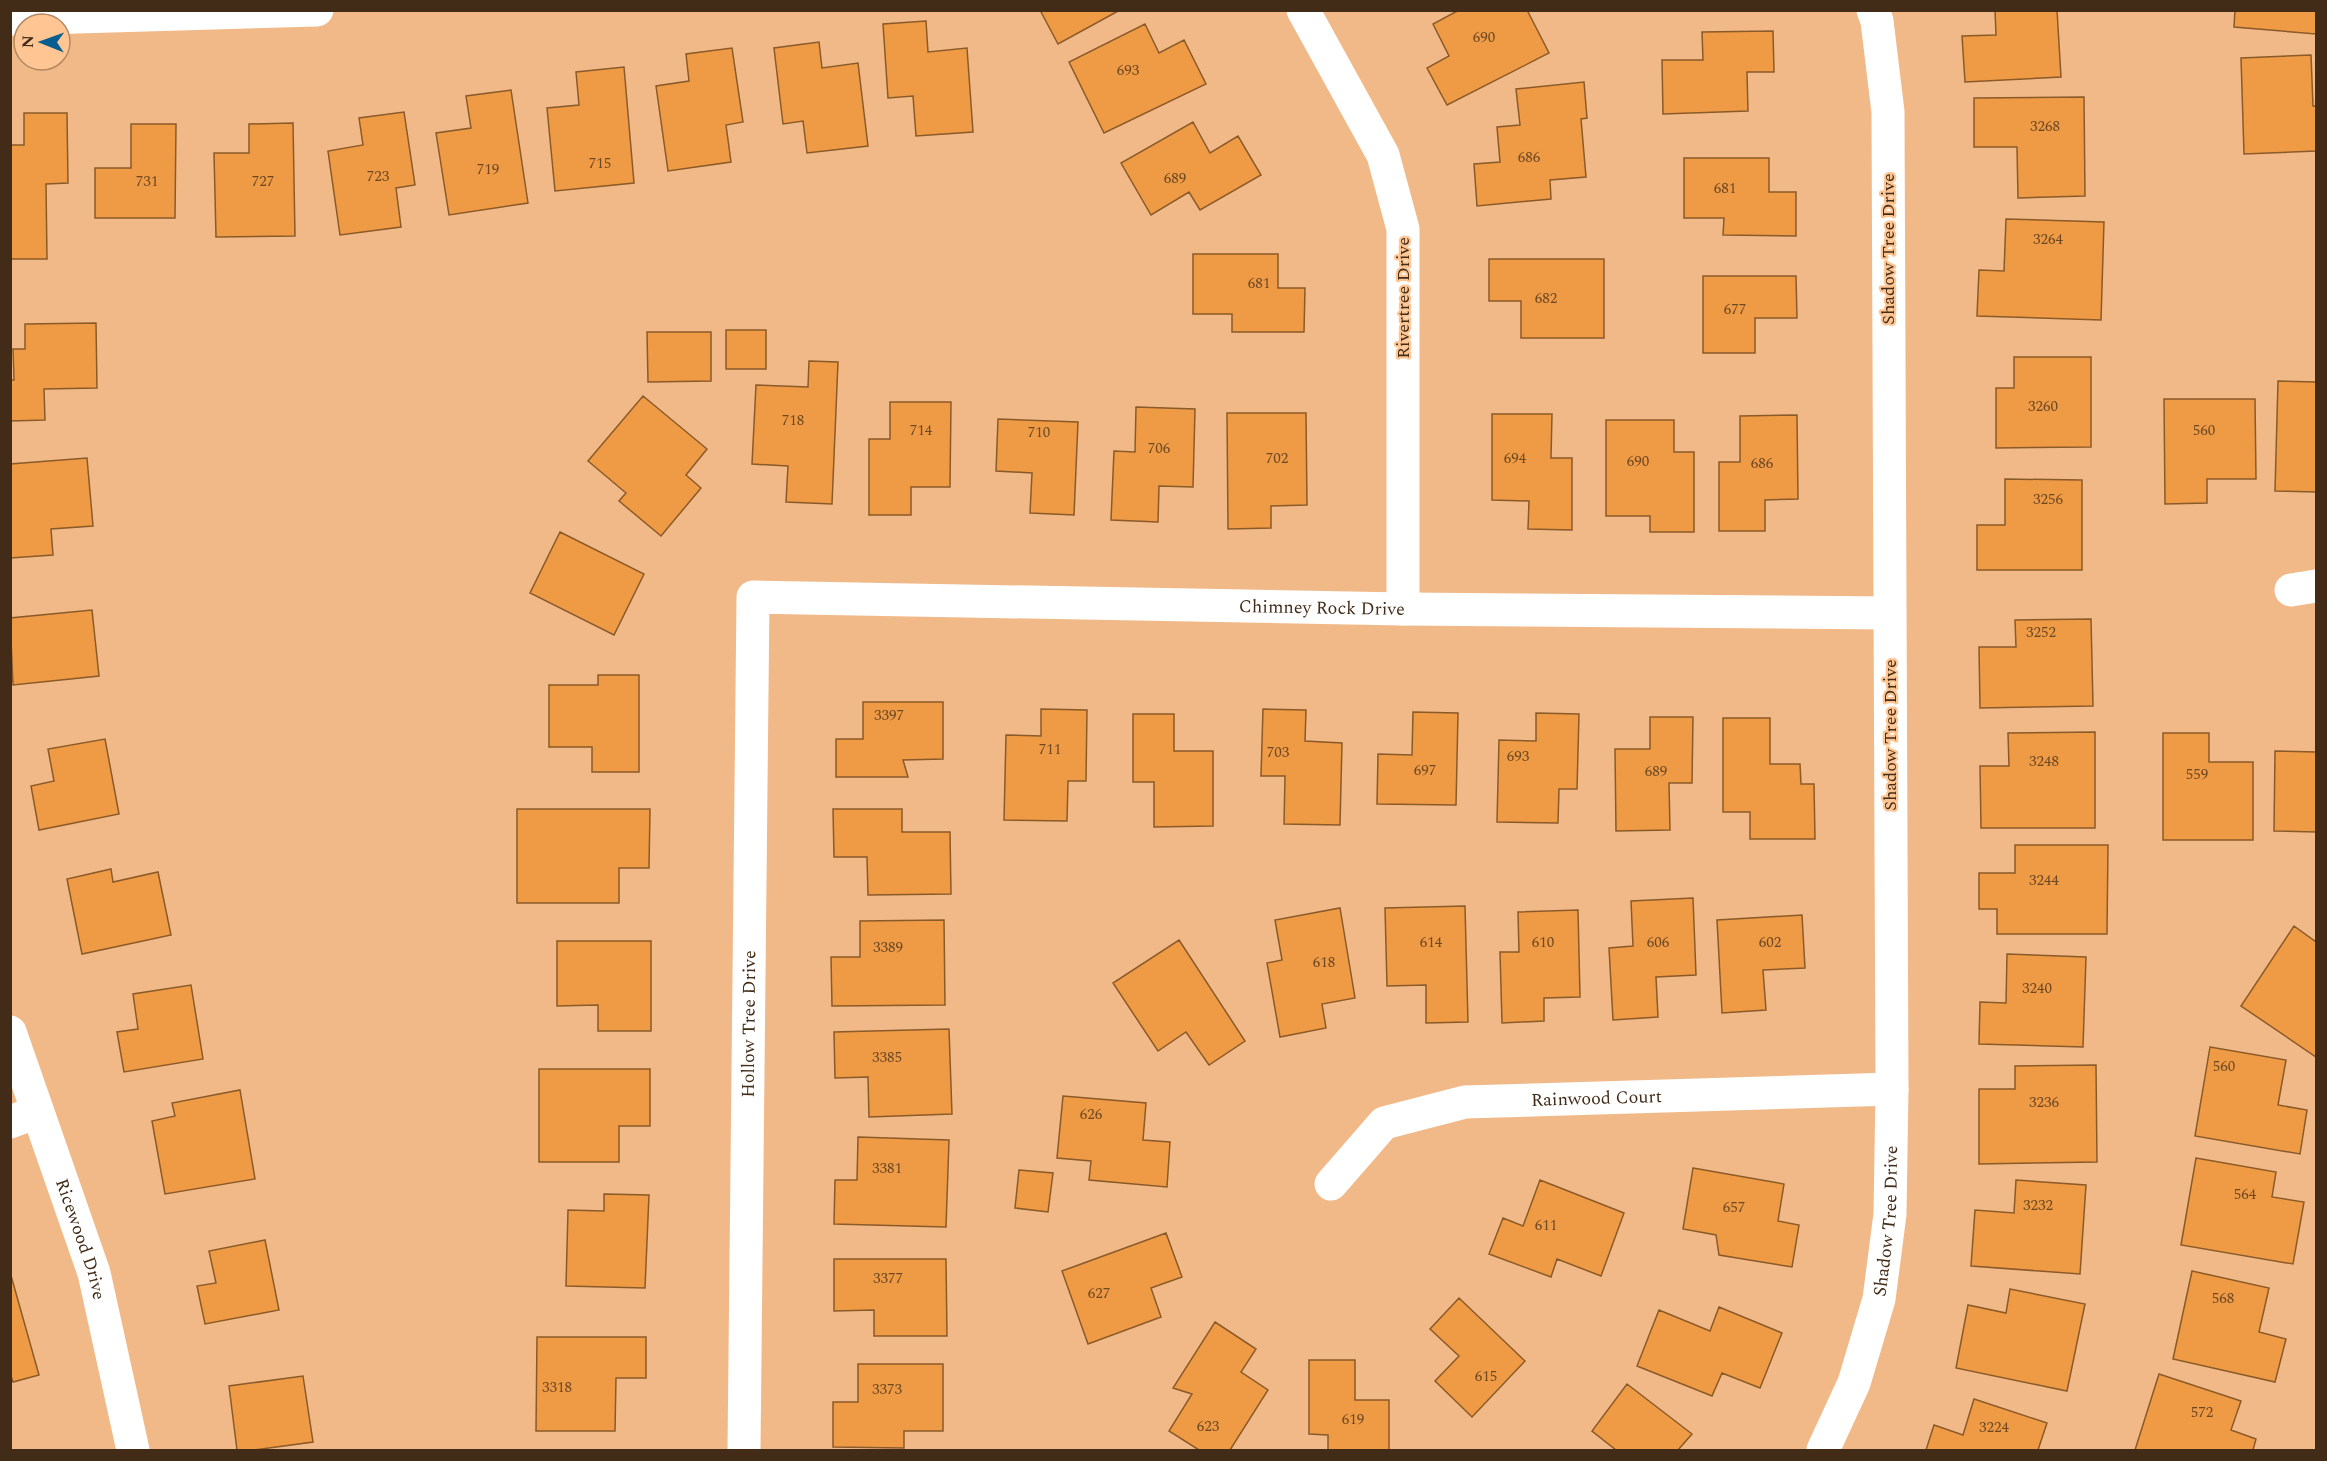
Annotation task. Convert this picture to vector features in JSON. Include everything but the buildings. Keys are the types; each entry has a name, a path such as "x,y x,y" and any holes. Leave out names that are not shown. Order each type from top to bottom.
{"street":[{"path":"10,19 317,10"},
{"name":"Rivertree Drive","path":"1302,10 1383,155 1403,229 1403,609"},
{"name":"Shadow Tree Drive","path":"1823,1450 1854,1383 1879,1299 1890,1214 1892,1089 1888,112 1877,21 1873,10"},
{"name":"Chimney Rock Drive","path":"753,597 1403,609 1889,613"},
{"name":"Hollow Tree Drive","path":"744,1450 753,597"},
{"name":"Ricewood Drive","path":"10,1032 24,1117 94,1273 133,1450"},
{"name":"Rainwood Court","path":"1331,1184 1384,1123 1465,1102 1892,1089"}]}
